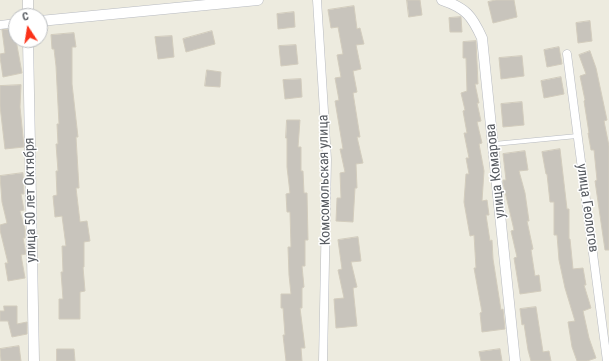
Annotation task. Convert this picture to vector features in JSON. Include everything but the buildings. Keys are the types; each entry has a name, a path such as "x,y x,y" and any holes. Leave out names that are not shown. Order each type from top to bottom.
{"street":[{"path":"48,20 258,0"},
{"name":"Комсомольская улица","path":"317,0 327,159 323,361"},
{"name":"улица Комарова","path":"442,0 456,4 473,19 482,38 515,361"},
{"name":"улица 50 лет Октября","path":"28,48 34,361"},
{"name":"улица Геологов","path":"567,54 607,361"}],"lane":[{"path":"493,144 577,136"}]}
